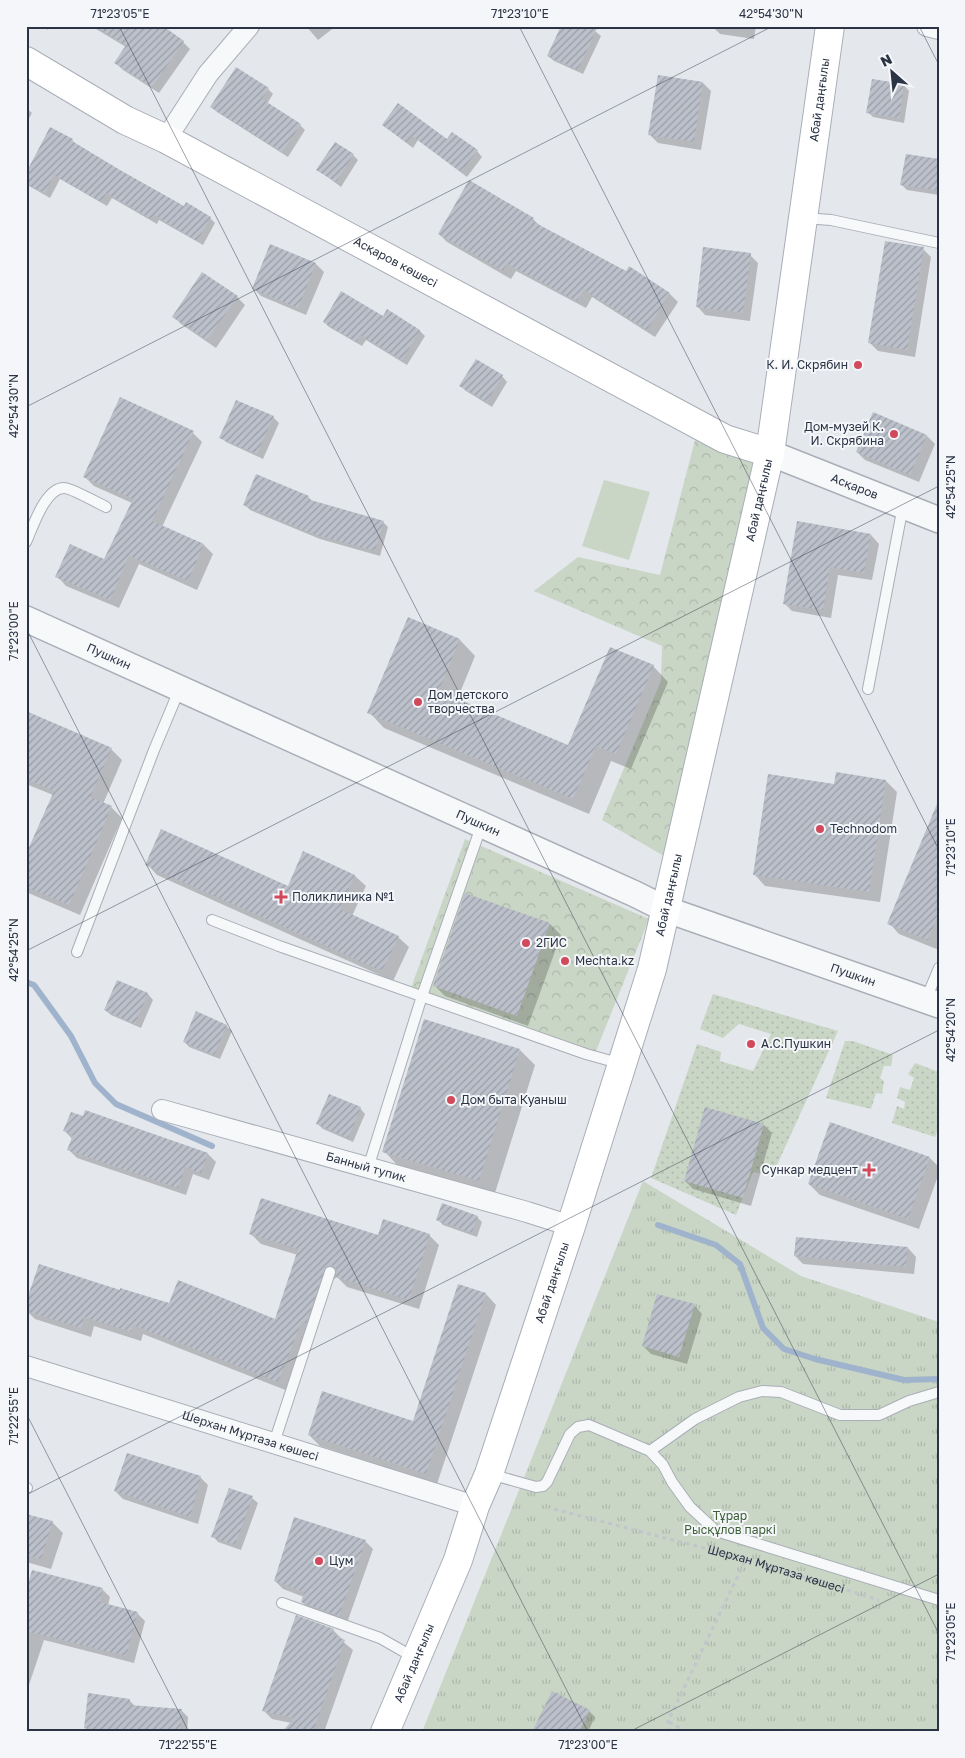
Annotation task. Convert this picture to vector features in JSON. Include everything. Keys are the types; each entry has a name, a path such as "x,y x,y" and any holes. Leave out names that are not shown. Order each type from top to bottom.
{"main road":[{"name":"Абай даңғылы","path":"385,1732 458,1560 475,1506 489,1474 572,1226 652,969 770,453 830,26"},
{"name":"Асқаров көшесі","path":"26,61 125,120 166,139 725,439 770,453"}],"street":[{"path":"166,139 208,74 249,26"},
{"path":"927,26 939,29"},
{"name":"Асқаров","path":"770,453 939,520"},
{"name":"Пушкин","path":"26,619 482,824 665,909 932,1003"},
{"name":"Банный тупик","path":"162,1110 572,1226"},
{"name":"Шерхан Мұртаза көшесі","path":"26,1366 475,1506"}],"lane":[{"path":"803,218 831,220 939,243"},
{"path":"26,542 46,498 55,490 66,487 106,507"},
{"path":"868,689 903,506"},
{"path":"77,952 154,750 180,688"},
{"path":"368,1168 422,996 482,824"},
{"path":"212,920 586,1054 622,1064"},
{"path":"932,1003 939,968"},
{"path":"274,1443 330,1272"},
{"path":"650,1451 695,1419 739,1397 762,1391 781,1392 840,1415 879,1415 909,1401 939,1392"},
{"path":"489,1474 536,1487 542,1486 547,1482 570,1434 578,1427 589,1425 650,1451 663,1465 690,1508 716,1531 939,1600"},
{"path":"282,1602 380,1638 416,1658"}],"path":[{"name":"Шерхан Мұртаза көшесі","path":"554,1509 746,1559 884,1601"},
{"path":"670,1732 668,1721 746,1559"},
{"path":"668,1721 687,1732"}],"green space":[{"path":"695,440 782,463 664,856 602,820 661,681 662,646 534,591 578,557 660,575"},
{"path":"604,480 650,492 629,560 582,546"},
{"path":"465,839 649,919 594,1056 408,996"},
{"path":"713,994 838,1031 772,1176 753,1172 736,1215 651,1178 697,1044 721,1052 720,1061 753,1071 771,1034 739,1024 723,1038 700,1029"},
{"path":"845,1041 853,1041 893,1055 891,1066 884,1066 880,1078 884,1081 882,1094 876,1093 871,1109 826,1098"},
{"path":"915,1063 939,1072 939,1126 935,1137 892,1123 897,1106 904,1109 905,1102 897,1098 900,1087 910,1090 914,1078 908,1074"},
{"name":"Тұрар Рысқұлов паркі","path":"643,1181 801,1276 939,1322 939,1732 422,1732"}],"building":[{"path":"94,26 163,26 184,41 152,87 114,63 126,45"},
{"path":"561,26 598,26 578,70 547,56"},
{"path":"236,67 269,88 262,99 301,124 282,152 210,107"},
{"path":"658,75 703,82 694,142 648,135"},
{"path":"872,79 904,84 899,118 866,113"},
{"path":"398,103 447,139 452,132 478,150 461,172 412,136 407,143 382,125"},
{"path":"50,127 184,206 186,202 211,217 197,241 154,215 151,219 106,193 101,202 54,175 45,193 26,184 26,173"},
{"path":"335,142 354,154 336,182 316,170"},
{"path":"906,154 939,159 939,191 900,185"},
{"path":"469,180 534,218 532,221 626,271 629,266 670,293 647,330 584,290 577,301 507,264 503,271 438,234"},
{"path":"885,241 924,247 907,350 868,343"},
{"path":"270,244 316,263 298,308 252,289"},
{"path":"703,247 751,253 743,313 696,307"},
{"path":"202,272 238,296 207,340 172,317"},
{"path":"341,291 383,316 387,309 420,330 402,360 360,335 356,342 323,322"},
{"path":"476,359 503,375 487,402 459,386"},
{"path":"120,397 194,431 152,521 204,544 188,581 129,556 110,600 55,577 70,544 104,559 133,499 83,477"},
{"path":"236,400 274,416 257,454 219,438"},
{"path":"873,412 927,435 910,475 856,452"},
{"path":"256,474 309,496 307,499 384,521 375,551 313,534 243,505"},
{"path":"797,521 871,534 864,573 830,567 823,610 783,604"},
{"name":"Дом детского творчества","path":"408,617 460,639 439,691 568,745 610,647 654,665 616,754 596,746 573,799 367,713"},
{"path":"26,711 112,748 90,797 112,806 69,905 26,887 26,854 54,791 26,779"},
{"name":"Technodom","path":"836,772 886,780 869,892 753,875 768,774 834,784"},
{"path":"939,799 939,913 928,940 887,924"},
{"name":"Поликлиника №1","path":"161,829 288,886 303,851 355,875 340,909 399,936 382,971 145,865"},
{"path":"465,893 550,923 517,1016 433,986"},
{"path":"117,980 148,993 135,1024 104,1010"},
{"path":"196,1011 227,1025 214,1055 183,1042"},
{"name":"Дом быта Куаныш","path":"424,1019 520,1049 479,1181 382,1152"},
{"path":"329,1094 361,1107 348,1138 316,1124"},
{"path":"705,1107 764,1124 743,1198 684,1181"},
{"path":"85,1110 208,1153 201,1173 185,1167 178,1188 67,1150 73,1135 63,1131 71,1112 83,1116"},
{"name":"Сункар медцент","path":"830,1122 930,1157 908,1219 808,1184"},
{"path":"261,1198 378,1235 383,1219 430,1234 409,1300 336,1277 337,1271 335,1267 332,1265 326,1267 306,1323 302,1321 278,1382 133,1325 131,1332 84,1317 81,1328 26,1311 26,1302 39,1264 120,1290 120,1288 169,1303 178,1280 275,1319 298,1249 249,1234"},
{"path":"442,1203 478,1216 472,1233 436,1220"},
{"path":"796,1237 908,1247 906,1267 794,1256"},
{"path":"458,1284 486,1293 426,1474 308,1435 322,1391 413,1421"},
{"path":"657,1294 695,1304 679,1357 642,1346"},
{"path":"127,1453 201,1476 190,1517 114,1491"},
{"path":"229,1488 253,1496 235,1545 211,1537"},
{"path":"26,1514 53,1521 41,1559 26,1555"},
{"name":"Цум","path":"294,1517 366,1540 339,1616 301,1602 304,1592 274,1581"},
{"path":"32,1570 103,1588 100,1602 138,1612 126,1656 26,1631 26,1591"},
{"path":"296,1615 334,1629 332,1634 345,1640 313,1732 282,1732 294,1718 262,1711"},
{"path":"552,1691 590,1710 579,1732 532,1732"},
{"path":"88,1693 130,1699 129,1705 182,1709 180,1732 111,1732 84,1728"}],"waterway":[{"path":"26,982 34,985 71,1036 95,1083 116,1104 212,1146"},
{"path":"658,1225 716,1245 740,1264 763,1328 784,1349 815,1359 904,1380 939,1379"}],"place":[{"name":"К. И. Скрябин","path":"858,365"},
{"name":"Дом-музей К. И. Скрябина","path":"894,434"},
{"name":"Дом детского творчества","path":"418,702"},
{"name":"Technodom","path":"820,829"},
{"name":"Поликлиника №1","path":"281,897"},
{"name":"2ГИС","path":"526,943"},
{"name":"Mechta.kz","path":"565,961"},
{"name":"А.С.Пушкин","path":"751,1044"},
{"name":"Дом быта Куаныш","path":"451,1100"},
{"name":"Сункар медцент","path":"869,1170"},
{"name":"Цум","path":"319,1561"}]}
